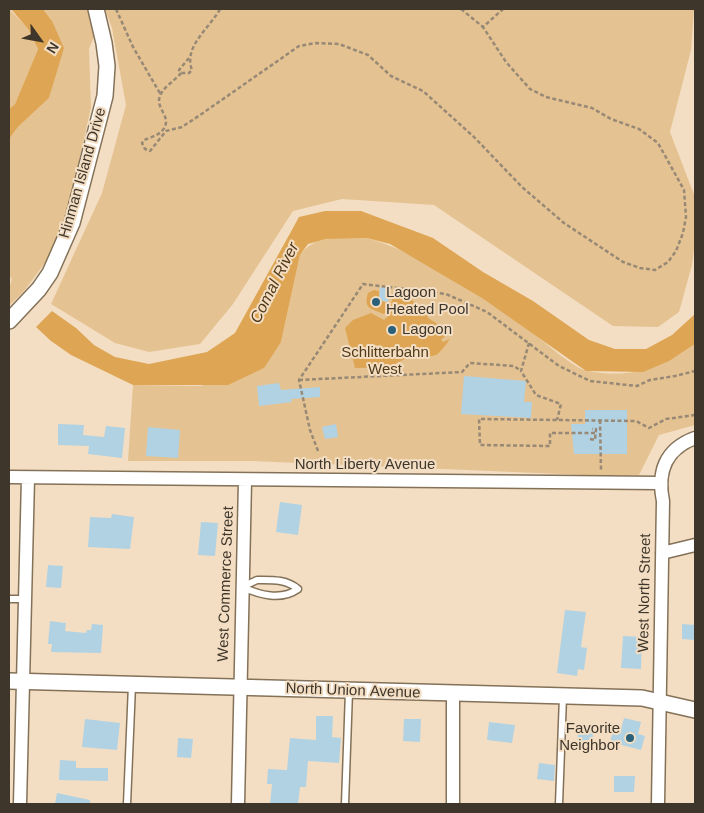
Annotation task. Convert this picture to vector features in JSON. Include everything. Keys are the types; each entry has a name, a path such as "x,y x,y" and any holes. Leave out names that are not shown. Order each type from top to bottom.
{"street":[{"name":"Hinman Island Drive","path":"9,320 39,289 50,273 74,214 105,96 107,66 96,9"},
{"path":"659,483 663,468 674,450 695,438"},
{"name":"North Liberty Avenue","path":"9,478 659,483"},
{"path":"20,804 16,681 25,599 28,478"},
{"name":"West Commerce Street","path":"238,804 239,688 245,480"},
{"name":"West North Street","path":"658,804 663,501 659,483"},
{"path":"662,553 695,545"},
{"name":"North Union Avenue","path":"16,681 642,698 695,710"},
{"path":"453,694 453,804"}],"lane":[{"path":"257,580 279,580 292,584 298,589 283,596 258,594 242,587 257,580"},
{"path":"9,599 25,599"},
{"path":"127,804 132,685"},
{"path":"345,804 349,691"},
{"path":"559,804 563,696"}],"path":[{"path":"116,9 125,33 161,95"},
{"path":"181,73 179,70 189,58 195,42 209,28 220,9"},
{"path":"189,58 192,70 189,73 181,73 161,95 159,101 166,120 164,127 157,135 144,140 142,143 145,149 150,151 166,131 182,126 203,113 299,46 329,43 350,47 368,56 391,76 423,91 474,137 534,197 564,223 601,249 623,262 640,268 655,270 668,262 676,251 683,233 685,199 678,177 658,143 639,129 611,120 592,108 546,97 530,89 506,62 483,27 461,9"},
{"path":"483,27 503,9"},
{"path":"318,451 310,430 300,380 364,284 446,294 487,312 559,366 590,381 637,386 650,380 676,376 695,370"},
{"path":"521,372 529,344"},
{"path":"300,380 462,372 470,363 514,366 521,372 536,395 561,404 557,420"},
{"path":"595,433 550,433 550,446 480,445 479,419 636,421 649,428 666,419 695,415"},
{"path":"600,420 601,483"},
{"path":"590,439 595,440 596,429 592,429"}],"green space":[{"path":"9,9 30,30 38,49 15,104 9,109"},
{"path":"43,9 88,9 95,34 89,49 91,107 68,211 56,248 24,291 9,306 9,289 12,279 9,275 9,139 18,127 49,98 54,80 52,21"},
{"path":"105,9 694,9 691,50 670,132 695,197 695,241 692,265 679,312 658,327 613,326 434,205 342,199 293,211 233,304 200,344 149,352 115,343 51,304 102,193 126,105 112,28"},
{"name":"Schlitterbahn West","path":"367,238 410,255 454,279 576,366 588,371 619,374 645,369 669,359 695,344 695,425 659,435 639,475 585,475 252,461 128,461 133,385 201,386 281,342 300,255 314,243 322,240"}],"water":[{"path":"11,9 43,9 52,21 64,48 49,98 18,127 9,139 9,109 15,104 38,49 29,30"},
{"name":"Comal River","path":"325,211 361,211 433,238 483,272 533,301 589,340 615,349 646,349 672,335 695,314 695,344 669,361 643,372 586,371 482,298 390,244 367,238 326,239 308,244 300,255 281,342 264,368 228,385 133,385 71,355 51,341 36,327 52,311 76,328 94,345 115,357 149,364 207,352 235,333 299,217"},
{"name":"Lagoon Heated Pool","path":"374,290 379,291 379,300 388,303 386,313 383,314 367,305 368,293"},
{"name":"Lagoon","path":"399,291 427,311 428,318 436,323 446,335 441,340 443,342 450,339 433,356 408,358 396,363 395,367 355,368 345,328 353,320 371,313 384,320 390,314 392,299"}],"building":[{"path":"380,287 390,289 388,302 379,300"},
{"path":"464,376 526,381 524,402 532,402 531,418 461,414"},
{"path":"279,383 281,390 320,387 320,397 291,399 292,402 259,406 257,386"},
{"path":"585,410 627,410 627,454 574,454 571,424 585,424"},
{"path":"58,424 84,425 83,435 104,437 106,426 125,428 122,458 88,454 89,446 58,445"},
{"path":"336,424 338,437 325,439 322,427"},
{"path":"148,427 180,430 178,458 146,456"},
{"path":"280,502 302,505 298,535 276,532"},
{"path":"112,514 134,517 130,549 88,547 90,517 111,518"},
{"path":"201,522 218,523 215,556 198,555"},
{"path":"48,565 63,566 61,588 46,587"},
{"path":"565,610 586,612 581,647 587,648 584,670 578,669 577,676 557,673"},
{"path":"50,621 66,623 65,631 86,633 87,630 91,630 92,624 103,625 101,653 51,652 52,644 48,644"},
{"path":"682,624 695,625 695,640 682,639"},
{"path":"623,636 642,637 641,669 621,668"},
{"path":"316,716 333,716 332,737 341,738 339,763 308,761 306,787 300,787 298,804 270,804 272,784 267,784 268,769 287,770 290,738 316,740"},
{"path":"624,718 641,722 638,734 645,736 641,750 610,742 614,727 621,729"},
{"path":"85,719 120,723 117,750 82,747"},
{"path":"404,719 421,719 420,742 403,741"},
{"path":"489,722 515,725 512,743 487,740"},
{"path":"579,725 594,727 591,753 576,751"},
{"path":"178,738 193,739 191,758 177,757"},
{"path":"60,760 76,761 76,768 108,768 108,781 59,780"},
{"path":"539,763 555,765 554,781 537,779"},
{"path":"614,776 635,776 634,792 614,792"},
{"path":"57,793 90,800 90,804 55,804"}],"place":[{"name":"Lagoon Heated Pool","path":"376,302"},
{"name":"Lagoon","path":"392,330"},
{"name":"Favorite Neighbor","path":"630,738"}]}
